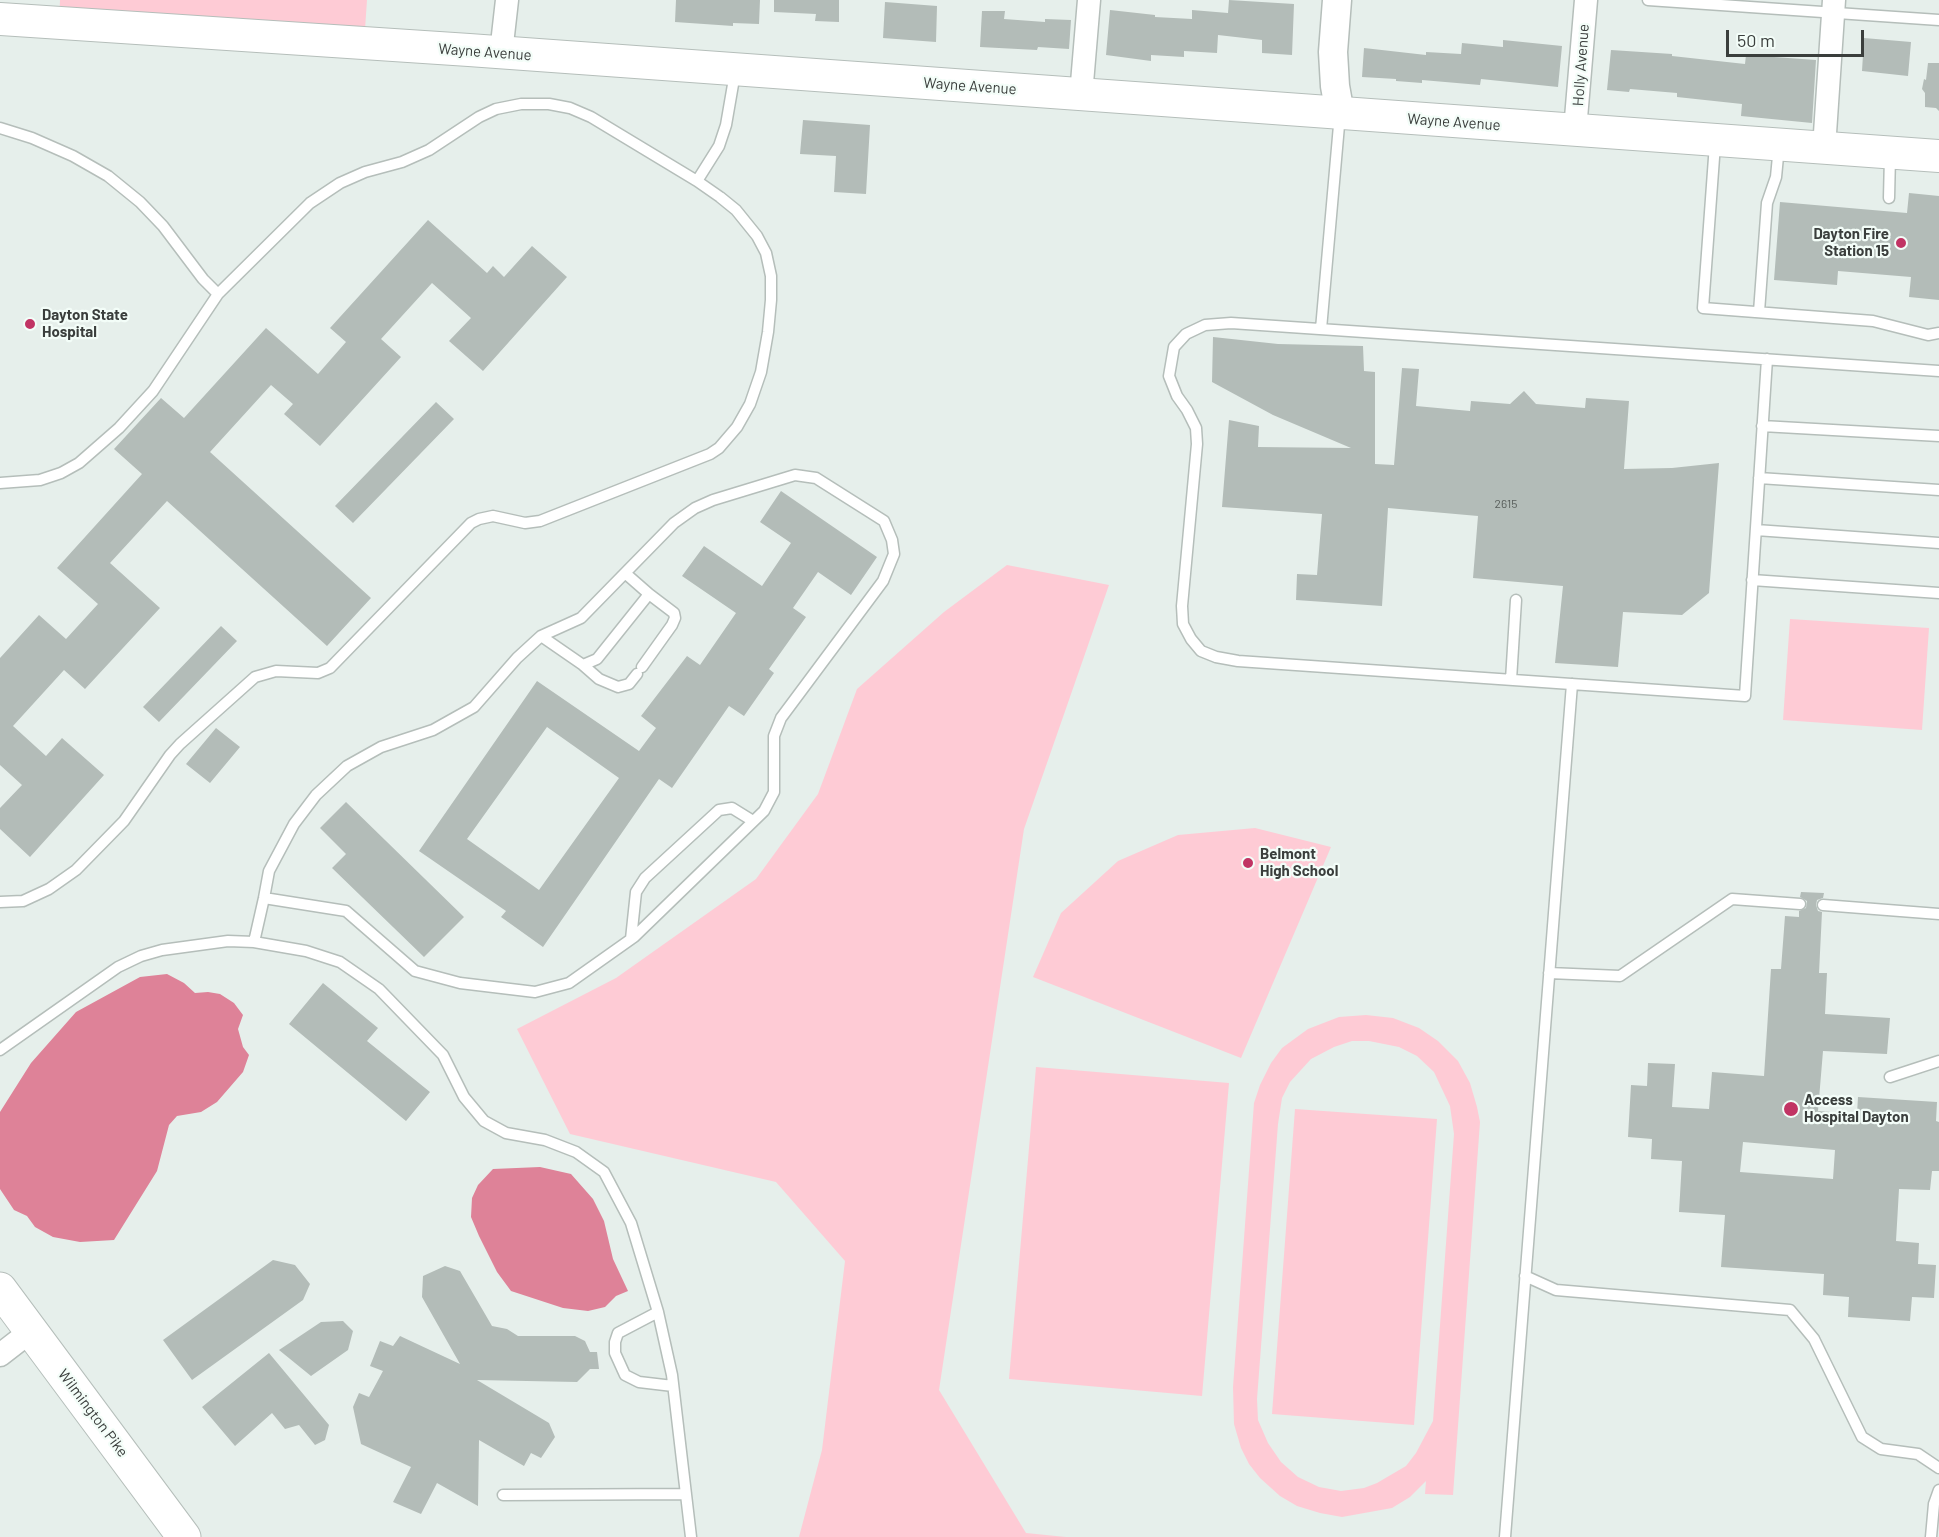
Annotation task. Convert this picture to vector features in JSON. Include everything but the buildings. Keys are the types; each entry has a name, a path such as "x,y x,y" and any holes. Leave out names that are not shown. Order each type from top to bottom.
{"main road":[{"name":"Wayne Avenue","path":"0,19 736,69 1939,156"},
{"name":"Wilmington Pike","path":"0,1289 184,1537"}],"street":[{"path":"501,53 507,0"},
{"path":"1081,95 1089,0"},
{"path":"1337,0 1333,52 1335,86 1340,114"},
{"name":"Holly Avenue","path":"1575,130 1586,0"},
{"path":"1824,148 1833,6"},
{"path":"0,1355 31,1331"}],"lane":[{"path":"1648,0 1833,6 1939,20"},
{"path":"697,181 719,146 723,135 736,69"},
{"path":"0,483 40,480 61,474 79,463 119,428 153,391 218,294 310,203 340,183 365,172 402,162 429,150 479,117 496,109 521,104 549,104 570,108 591,117 697,181 736,210 757,236 766,253 771,276 771,300 761,372 750,404 737,428 719,448 710,454 540,521 525,523 493,516 471,523 330,668 318,673 276,671 255,677 175,749 124,821 76,870 49,889 24,901 0,902"},
{"path":"1321,329 1340,114"},
{"path":"0,128 33,138 73,156 108,176 141,202 164,226 203,279 218,294"},
{"path":"1715,140 1703,308 1873,321 1928,335 1939,333"},
{"path":"1759,312 1767,203 1776,177 1779,145"},
{"path":"1888,198 1890,153"},
{"path":"1767,359 1745,696 1238,661 1216,657 1201,651 1183,624 1182,606 1197,444 1196,428 1177,396 1169,376 1174,347 1186,334 1205,325 1230,322 1321,329 1767,359 1939,371"},
{"path":"1762,426 1939,436"},
{"path":"254,942 269,871 294,824 316,795 347,766 381,747 433,730 474,707 517,658 541,636 581,618 674,523 694,508 795,475 816,478 884,521 892,540 894,554 883,582 782,718 774,736 774,792 764,811 631,939 569,983 535,992 460,983 416,971 346,911 264,898"},
{"path":"1759,478 1939,490"},
{"path":"1756,530 1939,543"},
{"path":"541,636 599,679 618,687 629,684 675,618 674,613 625,573"},
{"path":"1752,580 1939,593"},
{"path":"583,665 597,659 649,594"},
{"path":"1511,680 1516,600"},
{"path":"1505,1537 1572,684"},
{"path":"631,939 636,892 645,878 719,810 732,808 753,821"},
{"path":"1549,973 1620,976 1732,899 1800,904"},
{"path":"1823,905 1939,914"},
{"path":"0,1050 118,968 141,956 162,950 228,941 254,942 306,951 340,962 380,989 443,1055 464,1097 484,1121 506,1133 545,1140 576,1152 604,1172 631,1223 658,1312 673,1386 691,1537"},
{"path":"1890,1077 1939,1061"},
{"path":"1525,1276 1556,1290 1790,1310 1814,1339 1862,1437 1881,1449 1918,1454 1939,1468"},
{"path":"658,1312 618,1332 615,1353 625,1375 639,1382 673,1386"},
{"path":"1931,1537 1934,1504 1939,1490"},
{"path":"503,1495 686,1494"}],"shaded area":[{"path":"60,0 367,0 364,44 59,23"},
{"path":"1007,565 1109,585 1024,829 939,1390 1026,1533 1066,1537 799,1537 822,1450 845,1261 776,1182 570,1134 517,1029 616,978 756,879 818,794 857,689 944,612"},
{"path":"1790,619 1929,628 1922,730 1783,720"},
{"path":"1255,828 1331,847 1241,1058 1033,977 1061,913 1118,861 1178,835"},
{"path":"167,974 184,983 195,993 220,994 234,1003 243,1015 238,1029 243,1047 249,1055 243,1072 217,1102 201,1112 177,1116 169,1125 157,1171 114,1240 80,1242 53,1237 35,1227 27,1216 14,1210 0,1189 0,1112 31,1063 76,1012 140,977"},
{"path":"1366,1015 1393,1018 1419,1028 1438,1041 1458,1061 1470,1083 1480,1122 1453,1495 1425,1494 1426,1481 1410,1497 1392,1508 1342,1517 1297,1506 1280,1496 1260,1478 1249,1464 1241,1448 1234,1424 1233,1387 1254,1103 1271,1063 1282,1048 1308,1029 1339,1017","holes":["1352,1041 1369,1041 1399,1047 1417,1056 1434,1072 1450,1106 1454,1134 1433,1421 1416,1453 1406,1466 1377,1483 1364,1488 1341,1491 1319,1487 1298,1477 1281,1462 1268,1443 1258,1420 1257,1399 1278,1124 1282,1098 1290,1082 1311,1059"]},
{"path":"1036,1067 1229,1083 1202,1396 1009,1379"},
{"path":"1295,1109 1437,1119 1414,1425 1272,1414"},
{"path":"540,1167 571,1174 593,1199 604,1221 613,1259 628,1291 616,1296 605,1307 588,1311 563,1308 511,1291 497,1272 479,1236 471,1217 472,1198 478,1185 493,1169"}],"place":[{"name":"Dayton Fire Station 15","path":"1901,243"},
{"name":"Dayton State Hospital","path":"30,324"},
{"name":"Belmont High School","path":"1248,863"},
{"name":"Access Hospital Dayton","path":"1791,1109"}]}
